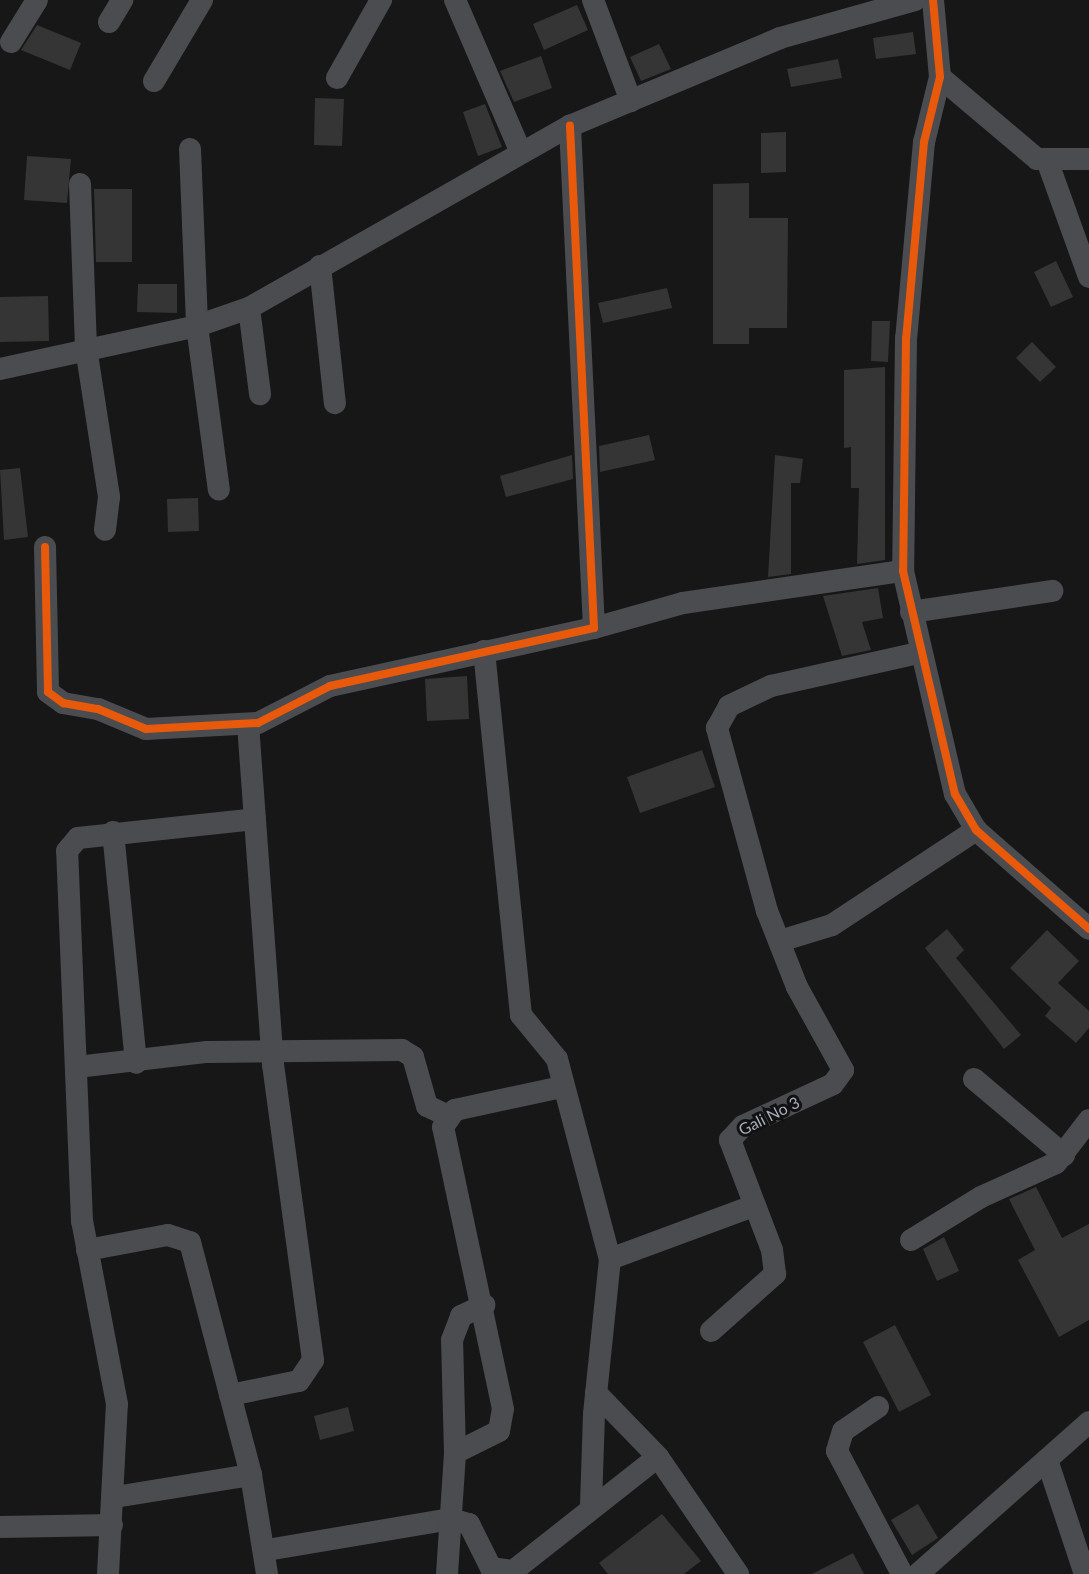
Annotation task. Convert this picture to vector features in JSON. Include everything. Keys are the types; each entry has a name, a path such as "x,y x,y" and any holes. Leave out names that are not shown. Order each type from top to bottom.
{"street":[{"path":"11,42 37,0"},
{"path":"109,22 122,0"},
{"path":"154,81 202,0"},
{"path":"337,78 381,0"},
{"path":"455,0 520,150"},
{"path":"593,0 631,101"},
{"path":"0,369 86,348 197,326 249,308 520,150 570,126 780,38 915,0"},
{"path":"933,0 940,77 924,142 906,338 903,571 952,787 976,830 1089,929"},
{"path":"940,77 1020,149 1048,163 1089,159"},
{"path":"570,126 594,628"},
{"path":"190,149 197,326 219,490"},
{"path":"1048,163 1089,277"},
{"path":"80,184 86,348 107,481 105,530"},
{"path":"320,266 335,403"},
{"path":"249,308 260,394"},
{"path":"45,547 46,678 54,698 146,729 248,724 324,688 594,628 683,603 903,571"},
{"path":"911,612 1052,591"},
{"path":"484,651 521,1015 533,1035 554,1050 561,1087 610,1259 596,1393 591,1505"},
{"path":"920,653 771,686 722,715 718,737 780,942 832,925 976,830"},
{"path":"230,1395 299,1381 313,1360 272,1049 248,724"},
{"path":"108,1574 115,1497 117,1404 87,1250 67,851 78,838 113,832 255,819"},
{"path":"113,832 136,1063"},
{"name":"Gali No 3","path":"753,1206 732,1149 735,1131 833,1084 843,1070 780,942"},
{"path":"77,1067 136,1063 194,1053 272,1049 410,1052 428,1106 448,1116 561,1087"},
{"path":"974,1079 1064,1155"},
{"path":"448,1116 446,1143 484,1305 503,1422 488,1440 455,1453"},
{"path":"911,1240 1064,1155 1089,1120"},
{"path":"610,1259 753,1206 772,1250 775,1274 711,1331"},
{"path":"87,1250 168,1235 190,1242 251,1474 267,1550 267,1574"},
{"path":"447,1574 455,1453 454,1326 484,1305"},
{"path":"596,1393 658,1457 738,1574"},
{"path":"878,1407 843,1431 837,1451 902,1574"},
{"path":"924,1571 1089,1422"},
{"path":"267,1550 451,1519 469,1524 486,1562 504,1572 521,1569 591,1505 658,1457"},
{"path":"1047,1460 1085,1574"},
{"path":"115,1497 251,1474"},
{"path":"0,1527 112,1525"}],"building":[{"path":"577,5 588,30 544,50 533,24"},
{"path":"37,25 81,43 70,70 21,50"},
{"path":"913,32 916,54 876,59 873,38"},
{"path":"659,44 671,69 641,81 630,57"},
{"path":"541,56 552,88 514,102 500,71"},
{"path":"838,59 842,78 791,87 787,69"},
{"path":"315,98 344,99 342,146 314,145"},
{"path":"485,104 502,147 478,156 463,112"},
{"path":"786,132 786,172 761,173 761,133"},
{"path":"27,156 71,159 67,203 24,200"},
{"path":"749,183 749,218 788,218 787,328 749,328 749,344 713,344 713,184"},
{"path":"94,189 132,189 132,262 96,262"},
{"path":"1056,261 1073,297 1051,307 1034,272"},
{"path":"138,284 177,284 177,313 137,312"},
{"path":"667,288 672,308 603,323 598,303"},
{"path":"48,296 49,341 0,342 0,297"},
{"path":"872,321 890,321 888,362 871,361"},
{"path":"1032,342 1056,367 1040,382 1016,358"},
{"path":"885,367 885,560 857,564 859,488 851,488 851,447 844,448 844,370"},
{"path":"649,435 655,460 600,472 599,446"},
{"path":"572,455 573,479 506,497 500,476"},
{"path":"775,455 803,459 800,483 791,483 791,574 768,577"},
{"path":"20,468 28,537 4,540 0,470"},
{"path":"198,498 199,531 168,532 167,499"},
{"path":"878,588 883,618 862,622 871,650 842,656 823,596"},
{"path":"467,676 469,719 427,721 425,679"},
{"path":"702,750 715,787 640,813 627,777"},
{"path":"947,929 964,950 956,958 1021,1035 1004,1049 925,948"},
{"path":"1047,930 1079,961 1058,983 1089,1011 1089,1028 1076,1043 1045,1016 1051,1008 1010,968"},
{"path":"1036,1187 1062,1238 1089,1224 1089,1320 1059,1337 1018,1260 1035,1250 1009,1199"},
{"path":"944,1237 959,1271 937,1281 923,1249"},
{"path":"895,1325 931,1395 899,1412 863,1342"},
{"path":"348,1407 354,1431 320,1440 314,1416"},
{"path":"918,1504 938,1538 912,1555 891,1520"},
{"path":"662,1514 701,1561 684,1574 608,1574 599,1563"},
{"path":"853,1553 864,1574 812,1574"}],"cycle path":[{"path":"933,0 940,77 924,142 906,338 903,571 955,794 976,830 1089,929"},
{"path":"45,547 48,692 63,703 98,709 146,729 258,723 330,686 594,628 570,126"}]}
